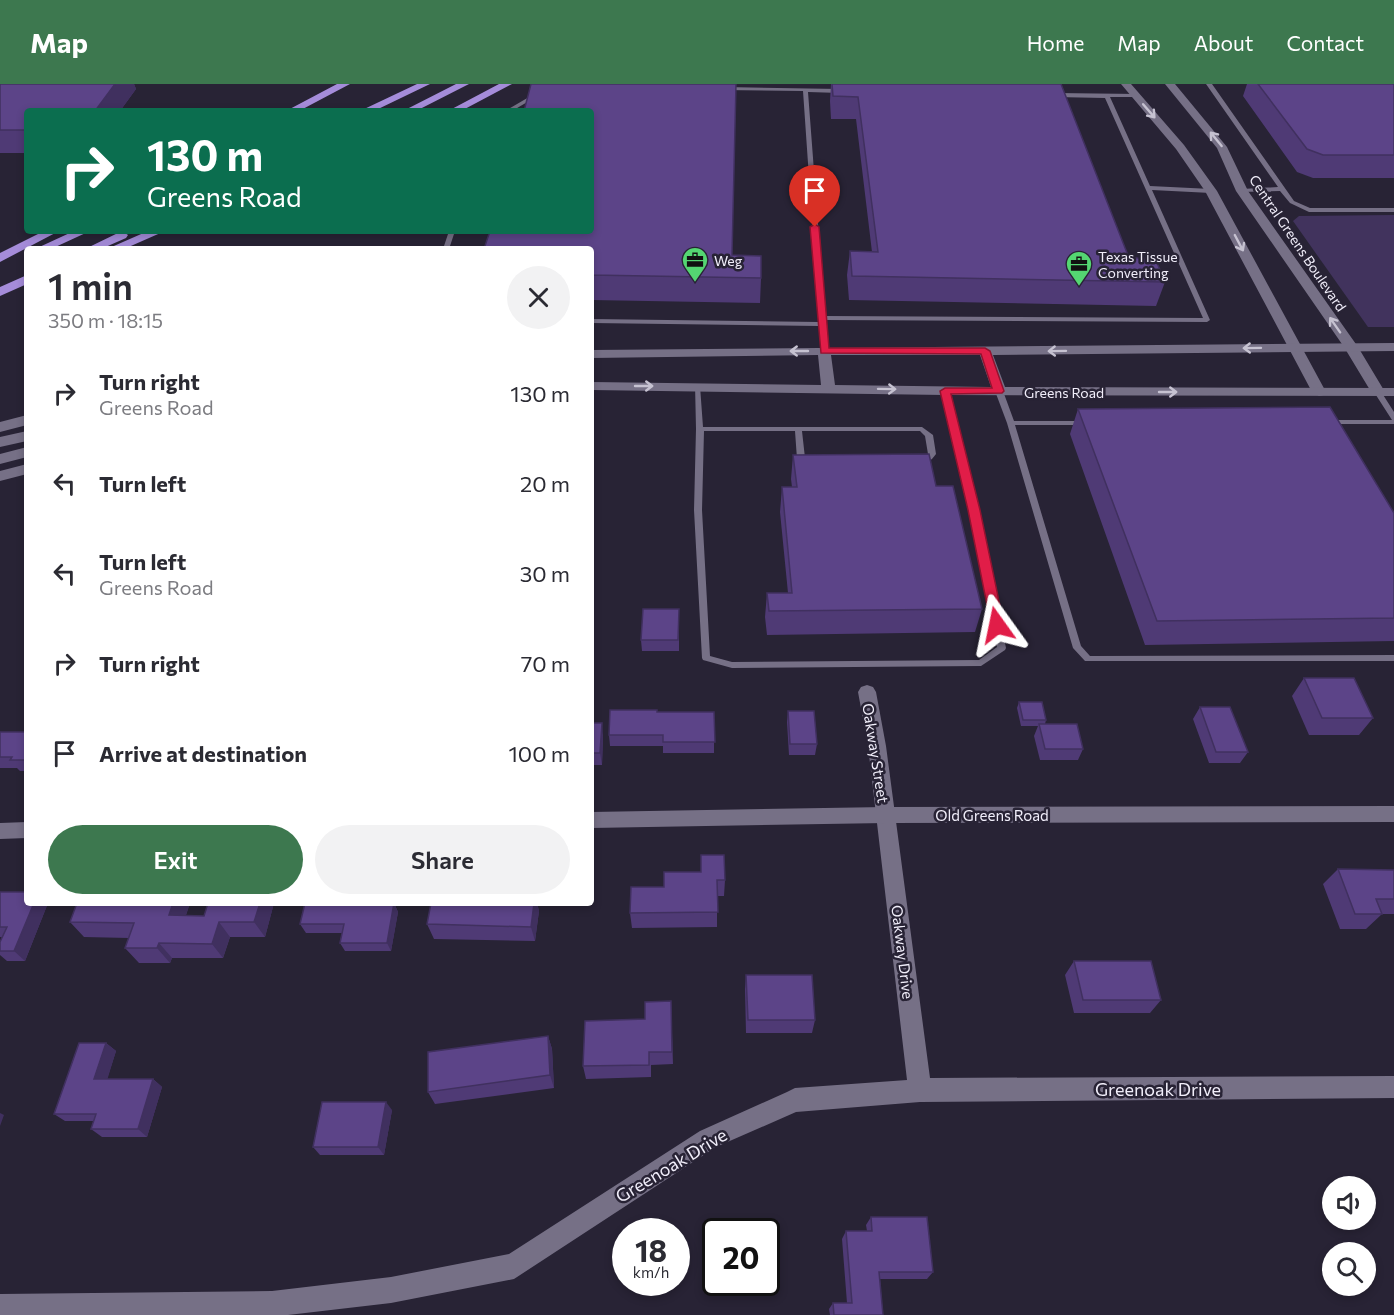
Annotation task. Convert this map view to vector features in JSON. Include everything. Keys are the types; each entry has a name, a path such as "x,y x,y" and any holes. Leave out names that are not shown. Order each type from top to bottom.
{"highway":[{"path":"297,108 345,84"},
{"path":"414,108 464,84"},
{"path":"423,104 476,84"},
{"path":"459,108 507,84"},
{"path":"372,108 423,85"},
{"path":"0,258 47,234"},
{"path":"48,246 77,234"},
{"path":"98,246 126,234"},
{"path":"121,246 151,234"},
{"path":"0,268 24,257"},
{"path":"0,293 24,281"},
{"path":"0,293 24,285"}],"street":[{"name":"Central Greens Boulevard","path":"1126,84 1180,147 1226,191 1351,347 1378,392"},
{"name":"Central Greens Boulevard","path":"1170,84 1222,147 1226,191 1296,348 1319,392"},
{"path":"594,354 1394,347"},
{"path":"824,351 828,388"},
{"path":"985,351 999,391"},
{"name":"Greens Road","path":"594,386 945,391 1394,392"},
{"path":"0,427 24,421"},
{"path":"0,442 24,437"},
{"path":"0,459 24,453"},
{"path":"0,476 24,470"},
{"name":"Oakway Street","path":"867,692 886,815"},
{"name":"Old Greens Road","path":"594,820 886,815 1394,814"},
{"name":"Oakway Drive","path":"886,815 920,1090"},
{"path":"0,831 24,830"},
{"name":"Greenoak Drive","path":"0,1307 273,1304 391,1290 514,1266 708,1139 795,1100 920,1090 1394,1087"}],"lane":[{"path":"1209,84 1292,202 1309,210 1394,210"},
{"path":"513,108 548,88"},
{"path":"711,89 851,91"},
{"path":"805,90 824,351"},
{"path":"1049,95 1136,95"},
{"path":"594,321 1207,320 1107,96"},
{"path":"1148,188 1226,191 1282,189"},
{"path":"697,386 700,429 698,510 706,658 732,665 981,663 1002,648 974,510 945,391"},
{"path":"999,391 1011,423 1077,648 1088,658 1394,658"},
{"path":"1315,422 1394,420 1378,392"},
{"path":"1011,423 1098,423"},
{"path":"700,429 926,430 932,454 930,458 920,463 909,463"},
{"path":"798,429 801,459 811,463"}],"shaded area":[{"path":"1394,215 1394,327 1368,327 1293,221 1299,216"}],"building":[{"path":"0,84 115,84 97,108 24,108 24,130 0,130"},
{"path":"531,84 736,84 732,255 761,256 761,278 594,275 594,246 485,246 489,234 594,234 594,108 525,108"},
{"path":"832,84 1061,84 1129,258 1155,258 1165,282 852,276 850,251 878,252 858,97 833,96"},
{"path":"1258,84 1394,84 1394,155 1323,155 1307,149"},
{"path":"1330,407 1394,513 1394,618 1157,621 1078,409"},
{"path":"929,454 936,486 953,486 982,609 769,611 767,593 792,593 782,487 797,487 793,455"},
{"path":"643,609 679,609 678,640 641,640"},
{"path":"1304,678 1354,678 1373,718 1322,718"},
{"path":"1019,702 1042,702 1046,720 1023,720"},
{"path":"1200,707 1230,707 1248,752 1216,752"},
{"path":"610,710 714,712 715,742 663,742 663,735 609,735"},
{"path":"788,711 814,711 817,744 790,744"},
{"path":"594,723 602,723 600,753 594,753"},
{"path":"1039,724 1077,724 1083,749 1045,749"},
{"path":"0,732 24,732 24,760 0,757"},
{"path":"701,855 724,855 725,880 717,880 718,912 630,913 631,887 664,887 664,872 701,872"},
{"path":"1338,869 1394,870 1394,899 1376,899 1382,914 1355,914"},
{"path":"0,892 24,892 24,906 33,906 14,951 0,951 0,942 7,927 0,927"},
{"path":"76,906 172,906 169,915 204,916 207,906 259,906 254,922 219,922 212,944 159,943 157,948 125,948 134,923 70,922"},
{"path":"304,906 393,906 387,943 340,943 344,924 300,924"},
{"path":"430,906 534,906 531,927 427,924"},
{"path":"1074,961 1151,961 1161,1000 1083,1000"},
{"path":"746,975 812,975 815,1020 748,1020"},
{"path":"671,1001 672,1052 649,1052 649,1065 583,1066 585,1021 645,1019 645,1002"},
{"path":"548,1036 550,1075 428,1092 428,1052"},
{"path":"79,1043 106,1043 94,1079 153,1079 138,1129 91,1129 96,1114 54,1114"},
{"path":"322,1102 386,1102 378,1147 313,1147"},
{"path":"871,1217 927,1217 933,1272 879,1272 883,1315 834,1315 833,1303 852,1303 846,1231 872,1231"}],"place":[{"name":"Weg","path":"695,283"},
{"name":"Texas Tissue Converting","path":"1079,287"}],"route":[{"path":"815,227 824,351 985,351 999,391 945,391 974,510 997,625"}]}
